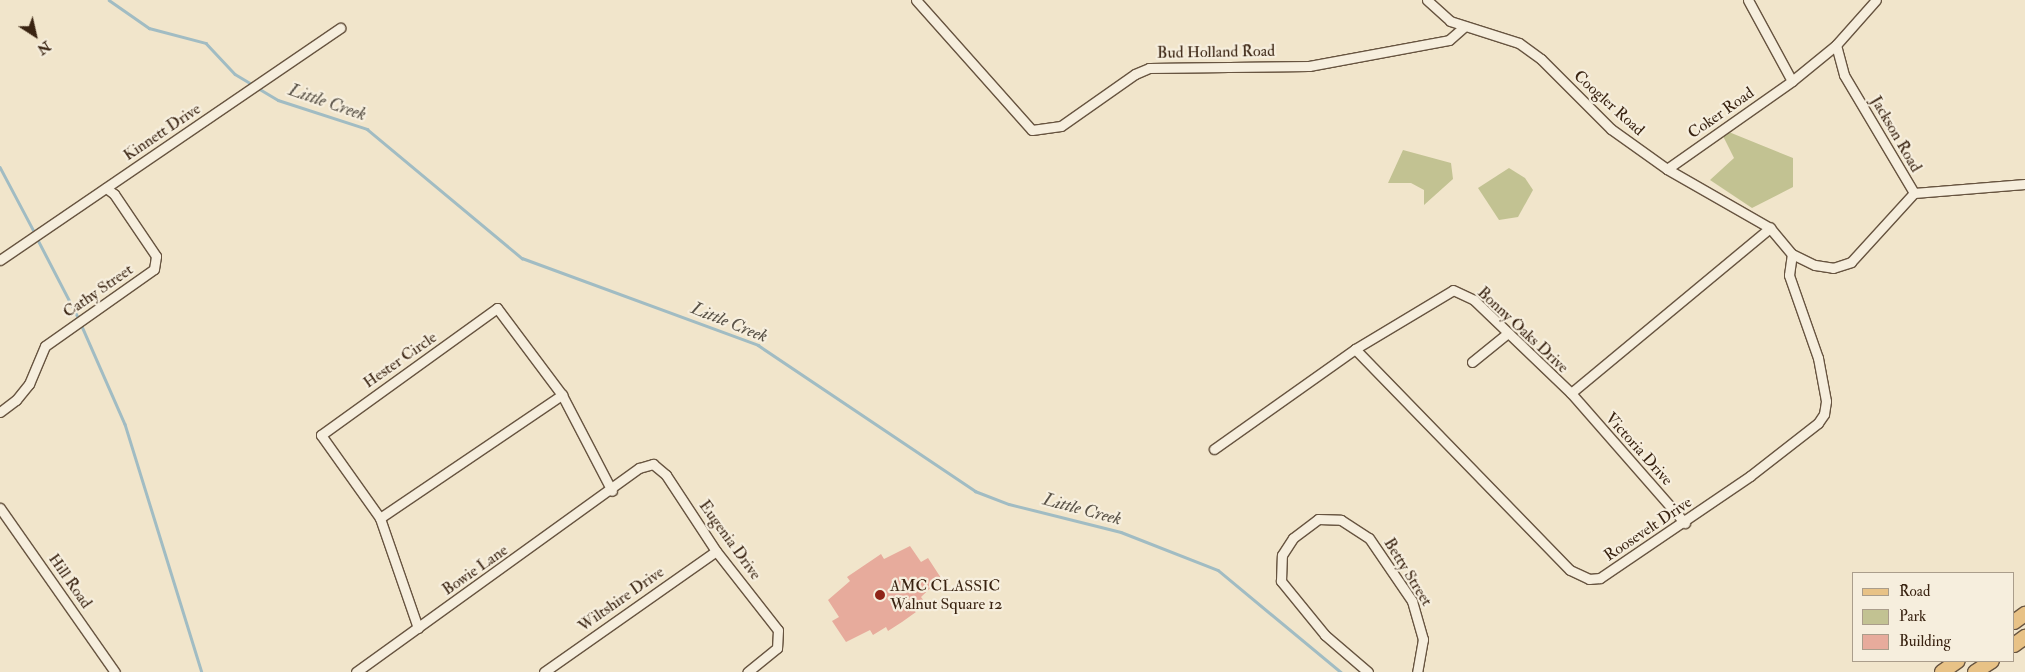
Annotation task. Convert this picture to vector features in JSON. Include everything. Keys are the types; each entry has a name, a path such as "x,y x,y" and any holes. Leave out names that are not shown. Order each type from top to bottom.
{"main road":[{"path":"1942,672 1957,662"},
{"path":"1976,672 1991,662"}],"street":[{"name":"Bud Holland Road","path":"916,0 1032,130 1061,126 1135,74 1150,68 1309,66 1449,40 1466,26"},
{"name":"Coogler Road","path":"1427,0 1450,20 1519,43 1541,59 1611,128 1667,169 1770,228 1792,254"},
{"path":"1748,0 1792,81 1836,46 1876,0"},
{"name":"Kinnett Drive","path":"0,260 340,28"},
{"name":"Jackson Road","path":"1836,46 1914,194"},
{"name":"Coker Road","path":"1667,169 1792,81"},
{"path":"1792,254 1833,268 1851,262 1914,194 2025,184"},
{"name":"Cathy Street","path":"0,412 16,400 29,384 45,346 154,269 156,256 114,194 106,188"},
{"name":"Bonny Oaks Drive","path":"1214,449 1355,349 1453,290 1474,300 1571,393 1770,228"},
{"name":"Roosevelt Drive","path":"1355,349 1578,576 1600,578 1685,523 1788,447 1824,414 1826,401 1818,358 1789,275 1792,254"},
{"name":"Hester Circle","path":"418,628 380,518 321,435 497,308 562,395 612,492"},
{"path":"1472,362 1508,333"},
{"name":"Victoria Drive","path":"1571,393 1685,523"},
{"path":"380,518 562,395"},
{"name":"Eugenia Drive","path":"612,492 639,468 653,464 666,474 716,552 778,630 777,648 747,672"},
{"name":"Bowie Lane","path":"356,672 612,492"},
{"name":"Hill Road","path":"0,508 115,672"},
{"name":"Betty Street","path":"1368,672 1325,635 1281,581 1282,555 1293,538 1318,519 1341,520 1369,538 1412,601 1423,639 1417,672"},
{"name":"Wiltshire Drive","path":"544,672 716,552"}],"green space":[{"path":"1719,128 1793,158 1793,187 1752,208 1710,180 1734,158"},
{"path":"1403,150 1451,163 1453,179 1424,205 1424,190 1411,183 1388,183"},
{"path":"1509,168 1525,178 1533,190 1518,217 1499,220 1478,188"}],"building":[{"name":"AMC CLASSIC Walnut Square 12","path":"910,546 921,562 928,558 941,578 921,597 924,601 913,609 916,612 902,622 888,631 886,627 873,635 870,630 846,642 832,621 839,617 828,600 850,581 847,577 881,554 884,559"}],"waterway":[{"name":"Little Creek","path":"109,0 149,28 206,43 235,74 253,85"},
{"name":"Little Creek","path":"258,88 278,100 367,129 522,258 758,345 975,491 1009,504 1121,532 1218,570 1341,672"},
{"path":"0,167 35,233"},
{"path":"37,238 79,319"},
{"path":"81,324 125,424 202,672"}],"place":[{"name":"AMC CLASSIC Walnut Square 12","path":"880,595"}]}
